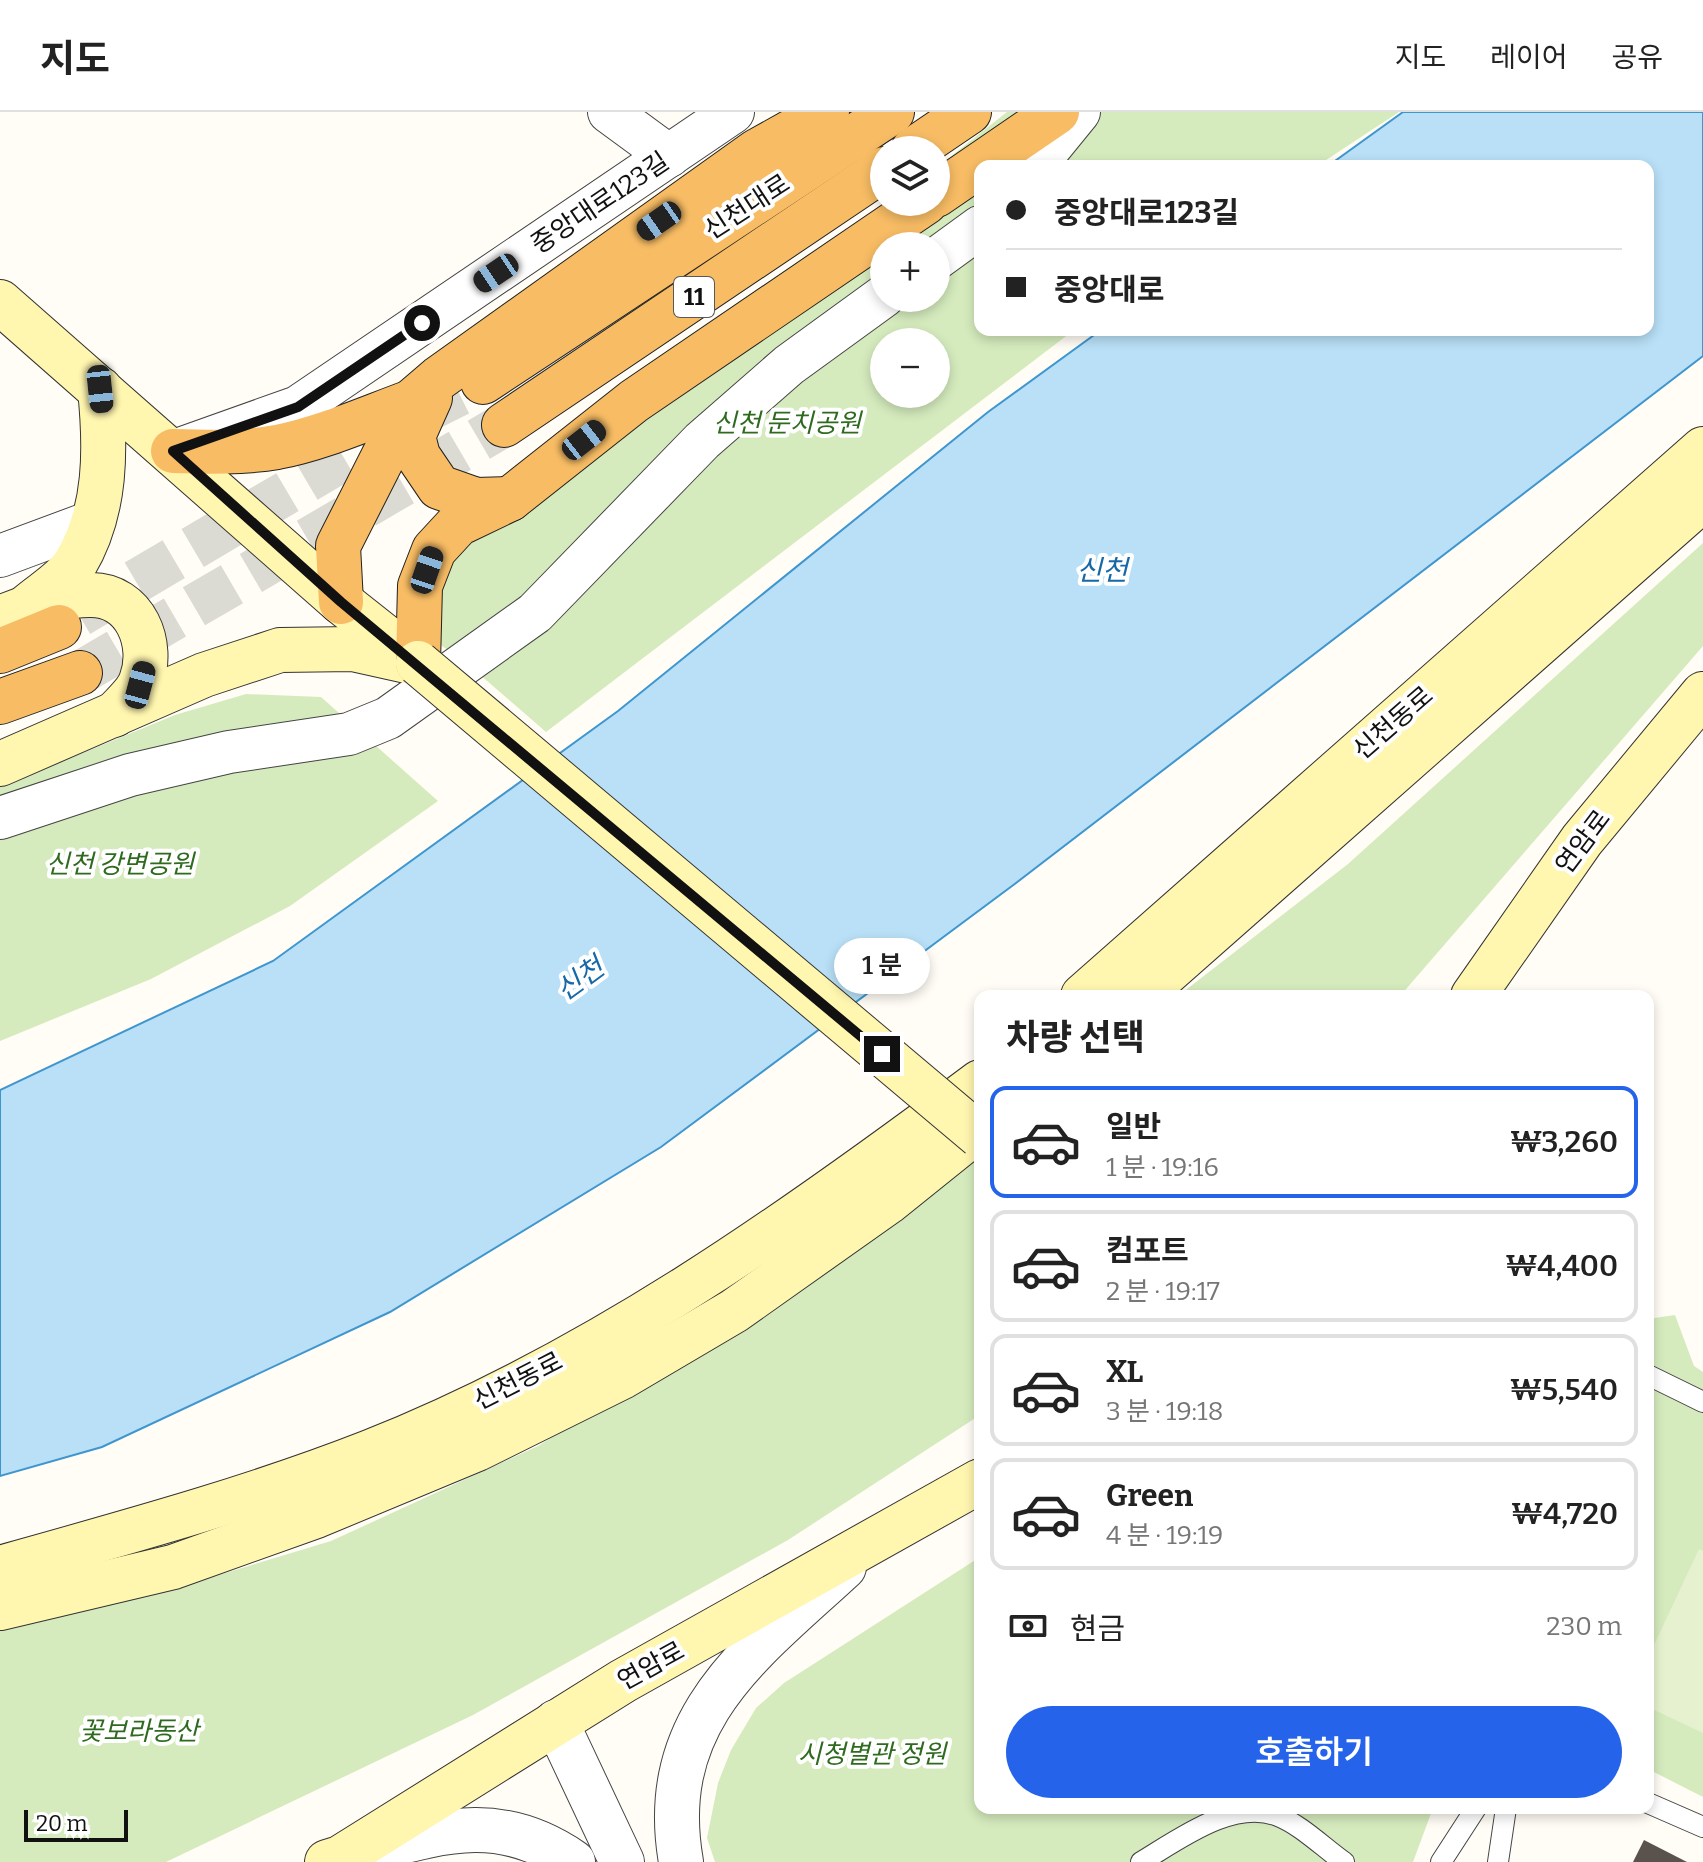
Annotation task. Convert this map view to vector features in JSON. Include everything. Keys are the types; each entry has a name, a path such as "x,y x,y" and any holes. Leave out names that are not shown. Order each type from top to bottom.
{"highway":[{"path":"173,451 242,452 304,441 425,390 757,151 827,112"},
{"name":"신천대로","path":"483,382 892,112"},
{"path":"934,136 969,112"},
{"path":"987,160 1057,112"},
{"path":"950,185 974,169"},
{"name":"신천대로","path":"504,425 870,178"},
{"path":"418,663 420,586 434,550 458,524 510,499 634,401 905,216"},
{"path":"425,390 413,436 418,456 439,487 476,500 510,499"},
{"path":"341,602 338,546 425,390"},
{"path":"0,651 29,617"},
{"path":"0,702 80,673"}],"main road":[{"path":"0,302 173,451 341,602 418,663 974,1131"},
{"path":"29,617 74,566 94,521 104,458 100,389"},
{"name":"신천동로","path":"1090,990 1703,449"},
{"name":"신천동로","path":"1147,990 1703,499"},
{"path":"29,617 92,594 126,608 141,625 148,656 140,685 114,715"},
{"path":"0,764 204,675 280,650 353,649 418,663"},
{"name":"연암로","path":"1477,990 1582,840 1703,694"},
{"name":"연암로","path":"1493,990 1703,739"},
{"name":"신천동로","path":"0,1568 178,1517 371,1451 534,1376 705,1278 845,1182 974,1086"},
{"name":"신천동로","path":"0,1608 173,1567 316,1516 491,1443 622,1377 734,1311 888,1202 974,1133"},
{"name":"연암로","path":"334,1860 556,1722 974,1484"}],"street":[{"path":"609,112 669,156"},
{"name":"중앙대로123길","path":"173,451 298,407 733,112"},
{"path":"1040,160 1079,112"},
{"path":"950,249 974,231"},
{"path":"0,818 130,775 229,752 349,734 388,718 535,613 702,441 789,365 870,306"},
{"path":"0,556 94,521"},
{"path":"681,1862 677,1786 683,1759 695,1731 734,1669 865,1547"},
{"path":"556,1722 622,1862"},
{"path":"334,1860 453,1829 503,1829 538,1842 573,1862"}],"lane":[{"path":"1654,1378 1703,1402"},
{"path":"1654,1806 1703,1827"},
{"path":"1141,1862 1190,1833 1236,1814"},
{"path":"1259,1814 1277,1816 1344,1862"},
{"path":"1441,1862 1472,1814"},
{"path":"1498,1862 1505,1814"}],"green space":[{"name":"신천 둔치공원","path":"1007,112 1399,112 1326,160 974,160 974,336 1066,336 546,732 464,661 436,642 427,570 875,216 950,216 950,157"},
{"path":"1703,543 1703,646 1405,990 1186,990 1348,864"},
{"name":"신천 강변공원","path":"246,694 321,697 438,801 290,906 151,979 0,1041 0,787 175,715"},
{"name":"꽃보라동산","path":"974,1154 974,1419 788,1540 473,1715 166,1862 0,1862 0,1624 152,1595 331,1541 538,1446 735,1321"},
{"path":"1675,1315 1694,1366 1703,1372 1703,1797 1654,1772 1654,1318"},
{"path":"1699,1549 1703,1551 1703,1733 1654,1710 1654,1645"},
{"name":"시청별관 정원","path":"974,1561 974,1814 1431,1814 1413,1862 715,1862 707,1838 718,1783 731,1750 756,1708 784,1683"}],"water":[{"name":"신천","path":"1403,112 1703,112 1703,356 1012,886 661,1147 390,1312 102,1447 0,1476 0,1090 273,961 618,711 988,412 1093,336 1654,336 1654,160 1336,160"}],"building":[{"path":"1644,1840 1687,1862 1633,1862"}],"tunnel":[{"path":"79,615 425,411 483,382"},
{"path":"80,673 504,425"}],"route":[{"path":"422,323 298,407 173,451 341,602 418,663 882,1054"}]}
